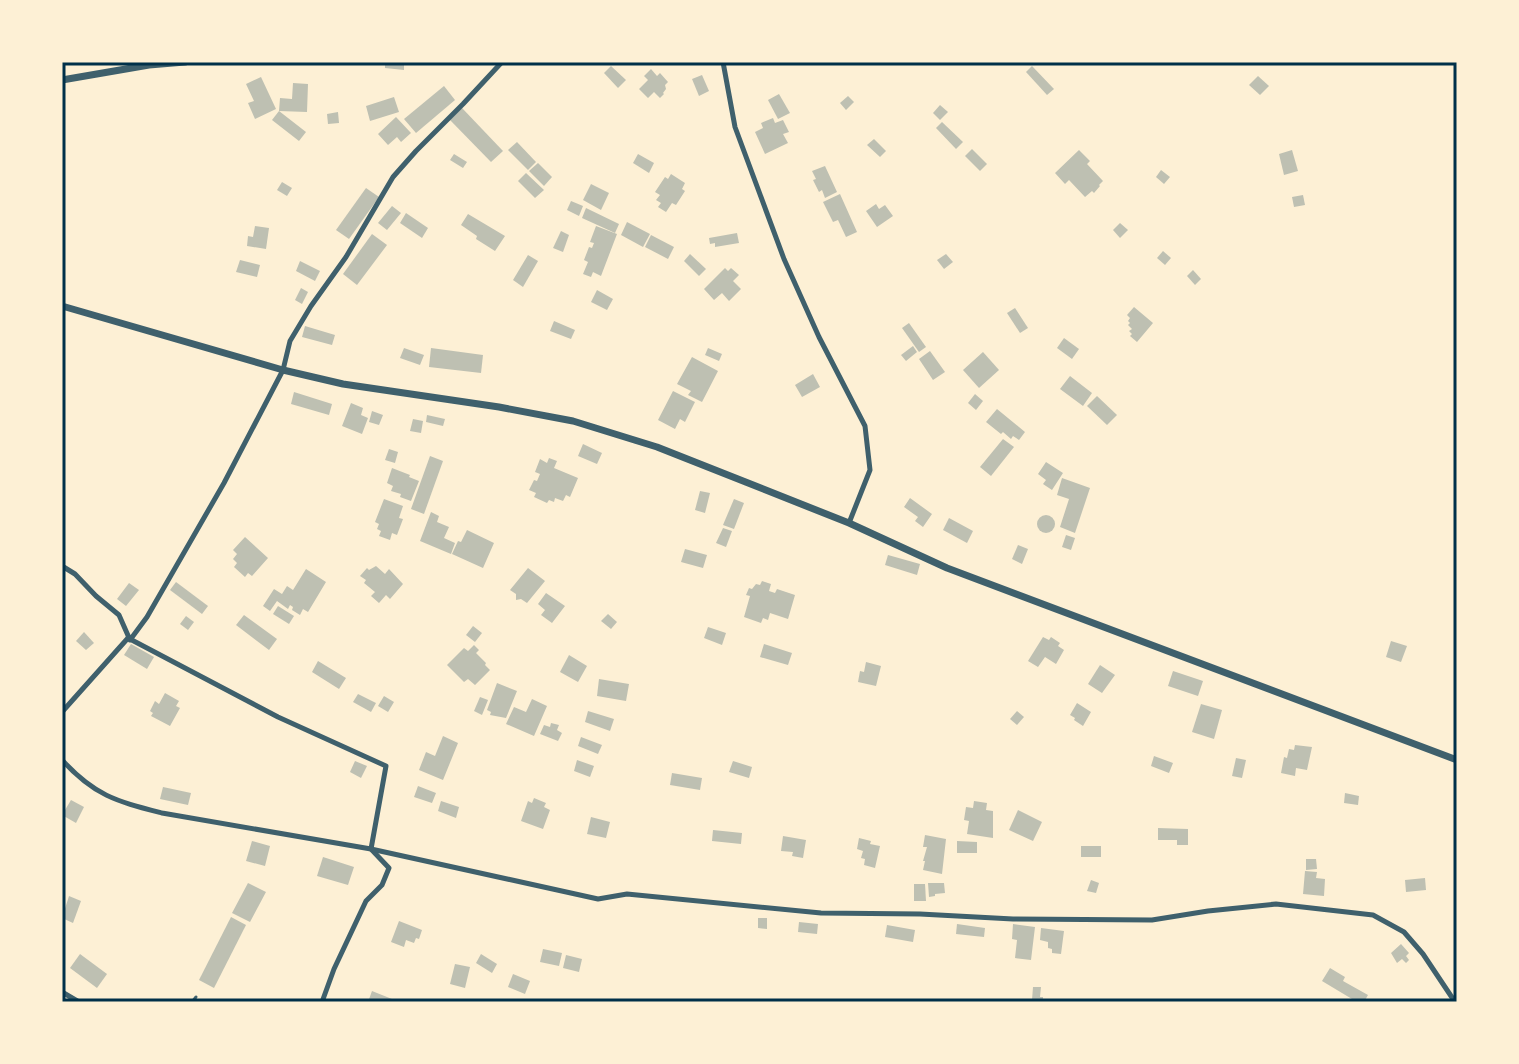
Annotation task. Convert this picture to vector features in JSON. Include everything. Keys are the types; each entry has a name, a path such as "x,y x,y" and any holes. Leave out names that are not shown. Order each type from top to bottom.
{"street":[{"path":"62,80 185,62"},
{"path":"130,640 195,535 283,370 290,341 346,257 393,177 502,62"},
{"path":"723,62 735,127 784,259 819,337 865,426 870,470 849,523"},
{"path":"62,306 283,370 343,384 573,421 657,447 849,523 947,568 1457,760"},
{"path":"62,566 75,574 119,615 130,640"},
{"path":"62,712 128,638 278,717 386,766 371,849"},
{"path":"62,760 96,791 134,806 371,849 598,899 627,894 821,913 1013,919 1152,920 1276,904 1373,915 1404,932 1423,954 1455,1002"},
{"path":"322,1002 366,901 382,885 389,868 371,849"},
{"path":"62,992 79,1002"}],"lane":[{"path":"192,1002 196,997"}],"building":[{"path":"385,62 404,62 404,70 385,68"},
{"path":"611,66 626,80 618,88 604,73"},
{"path":"1032,66 1054,89 1047,95 1026,72"},
{"path":"651,69 668,82 660,98 654,92 648,98 639,89 648,80 644,76"},
{"path":"702,75 709,91 699,96 692,79"},
{"path":"1258,76 1269,86 1260,95 1249,85"},
{"path":"261,77 276,109 255,119 248,103 254,101 246,84"},
{"path":"293,83 308,84 307,112 279,111 280,98 292,99"},
{"path":"444,86 455,100 416,133 404,119"},
{"path":"779,94 790,113 778,119 768,100"},
{"path":"848,96 854,102 846,110 840,103"},
{"path":"394,97 399,112 370,121 366,106"},
{"path":"940,105 948,112 940,120 933,113"},
{"path":"462,108 503,151 491,162 450,120"},
{"path":"279,111 306,132 299,141 272,120"},
{"path":"338,112 339,123 328,124 327,114"},
{"path":"396,117 411,133 401,142 397,137 388,145 378,134"},
{"path":"773,118 775,123 783,120 789,132 783,134 788,143 765,154 755,132 763,128 761,123"},
{"path":"942,122 963,142 956,149 936,128"},
{"path":"874,139 886,151 880,157 867,145"},
{"path":"517,142 536,162 528,170 508,150"},
{"path":"972,149 987,164 980,171 965,156"},
{"path":"1079,150 1103,181 1094,193 1092,191 1085,197 1069,180 1065,184 1055,173"},
{"path":"1292,150 1298,171 1284,175 1279,154"},
{"path":"454,154 467,162 463,168 450,160"},
{"path":"638,154 654,163 649,173 633,163"},
{"path":"538,163 552,177 544,186 529,171"},
{"path":"825,166 837,192 825,198 813,180 816,179 812,171"},
{"path":"1161,170 1170,177 1164,184 1156,177"},
{"path":"526,173 544,190 535,198 518,181"},
{"path":"671,174 685,183 682,189 685,191 676,205 672,203 666,212 658,207 661,203 656,200 660,195 655,192 665,177 668,179"},
{"path":"282,182 292,188 287,196 277,190"},
{"path":"591,184 609,193 601,210 583,200"},
{"path":"366,188 379,197 349,239 336,230"},
{"path":"840,194 857,232 846,237 838,220 833,222 823,202"},
{"path":"1303,195 1305,205 1294,207 1292,197"},
{"path":"571,201 583,206 579,216 567,210"},
{"path":"876,204 879,209 885,205 893,216 877,227 866,211"},
{"path":"392,206 401,213 387,230 378,223"},
{"path":"586,208 619,224 615,233 582,218"},
{"path":"406,213 428,228 422,238 400,223"},
{"path":"468,214 505,236 495,251 461,225"},
{"path":"627,222 650,234 643,247 621,235"},
{"path":"1120,223 1128,230 1120,238 1113,230"},
{"path":"255,226 269,228 266,249 247,246 248,236 253,237"},
{"path":"596,226 617,234 601,276 593,272 591,277 583,274 588,262 584,260 594,243 590,242"},
{"path":"561,231 569,235 563,252 553,248"},
{"path":"737,233 739,243 715,247 715,243 710,244 709,238"},
{"path":"372,234 387,245 357,285 343,274"},
{"path":"651,235 674,247 668,259 645,247"},
{"path":"1163,251 1171,258 1165,265 1157,258"},
{"path":"690,254 706,269 699,276 684,261"},
{"path":"946,254 953,262 944,269 937,260"},
{"path":"528,255 538,261 523,287 513,280"},
{"path":"240,260 260,265 257,277 236,272"},
{"path":"300,261 320,271 315,281 296,271"},
{"path":"725,268 728,271 731,268 739,275 733,281 741,289 729,301 722,293 714,300 704,289"},
{"path":"1193,270 1201,279 1195,285 1187,276"},
{"path":"301,288 308,292 302,304 295,300"},
{"path":"597,290 613,299 607,310 591,302"},
{"path":"1134,307 1153,323 1137,342 1130,336 1132,329 1128,325 1130,318 1127,315"},
{"path":"1015,308 1028,328 1020,333 1007,313"},
{"path":"554,321 575,330 571,339 550,331"},
{"path":"909,323 926,347 919,352 902,328"},
{"path":"305,326 335,335 332,345 302,337"},
{"path":"1064,338 1079,349 1072,359 1057,348"},
{"path":"913,346 917,352 906,361 901,355"},
{"path":"404,348 424,355 420,365 400,358"},
{"path":"431,348 483,355 481,373 429,367"},
{"path":"708,348 722,354 719,361 705,355"},
{"path":"930,351 945,372 933,380 919,359"},
{"path":"983,352 999,370 979,388 963,370"},
{"path":"692,357 718,371 702,402 688,395 691,391 677,384"},
{"path":"813,374 820,387 802,397 795,385"},
{"path":"1070,376 1092,393 1083,406 1060,389"},
{"path":"673,391 695,402 685,422 680,419 675,429 658,420"},
{"path":"294,392 332,404 329,415 291,404"},
{"path":"975,394 983,401 976,410 968,403"},
{"path":"1097,396 1117,415 1107,425 1087,406"},
{"path":"351,403 363,408 361,415 368,418 362,434 342,426"},
{"path":"997,409 1025,432 1019,440 1013,436 1011,439 1003,432 1001,434 986,422"},
{"path":"372,411 383,415 379,425 369,422"},
{"path":"427,415 445,419 443,426 426,422"},
{"path":"413,419 423,421 421,433 410,431"},
{"path":"1003,439 1014,447 991,476 980,467"},
{"path":"583,444 602,453 597,464 578,456"},
{"path":"389,449 398,452 395,463 385,460"},
{"path":"430,456 443,461 424,514 411,509"},
{"path":"549,458 557,461 554,468 578,478 570,497 566,495 563,501 555,498 554,502 549,500 547,503 534,497 536,493 529,490 540,474 535,472 540,459 547,463"},
{"path":"1046,462 1063,473 1052,490 1043,484 1046,480 1038,474"},
{"path":"392,468 419,481 411,501 391,491 393,486 387,483"},
{"path":"1062,478 1090,488 1075,533 1060,527 1069,499 1057,495"},
{"path":"700,491 710,493 705,513 695,510"},
{"path":"910,498 932,514 923,527 915,521 918,517 904,507"},
{"path":"384,499 403,506 399,518 403,519 397,535 392,533 390,540 379,536 379,524 375,522"},
{"path":"734,499 744,503 734,529 723,525"},
{"path":"431,512 439,516 437,522 449,527 444,538 455,543 451,554 420,541"},
{"path":"1046,515 1055,524 1046,533 1037,524"},
{"path":"949,518 973,531 967,543 943,530"},
{"path":"723,528 732,531 726,547 716,543"},
{"path":"467,530 494,543 483,568 452,554"},
{"path":"1066,535 1075,538 1071,550 1062,547"},
{"path":"245,537 268,558 252,576 248,573 245,577 234,567 237,563 233,559 237,554 233,550"},
{"path":"1018,545 1028,549 1022,564 1012,559"},
{"path":"685,549 707,555 703,568 681,562"},
{"path":"888,555 920,564 917,575 885,565"},
{"path":"376,566 385,574 389,569 403,584 390,599 386,595 379,603 371,596 375,592 360,576 367,568"},
{"path":"528,568 545,581 527,603 516,600 516,594 510,590"},
{"path":"306,569 326,582 308,612 303,609 300,615 290,605 288,609 277,601 270,611 263,606 274,589 282,594 287,586 293,590"},
{"path":"762,581 771,584 769,591 775,593 777,589 795,595 788,619 770,613 768,620 763,618 761,623 744,617 749,588 760,585"},
{"path":"176,582 208,606 202,614 170,590"},
{"path":"129,583 139,590 126,606 117,599"},
{"path":"546,593 565,606 552,623 541,615 545,610 538,604"},
{"path":"278,606 294,616 289,624 273,614"},
{"path":"608,614 617,622 611,629 601,621"},
{"path":"244,615 277,639 269,650 236,625"},
{"path":"186,616 194,622 188,630 180,624"},
{"path":"473,626 482,633 475,642 466,635"},
{"path":"708,627 726,633 722,645 704,638"},
{"path":"84,632 94,643 86,650 76,641"},
{"path":"1043,637 1049,640 1051,637 1064,650 1056,664 1045,657 1038,667 1028,661"},
{"path":"1391,641 1407,646 1401,662 1386,657"},
{"path":"131,644 154,657 147,669 124,655"},
{"path":"764,644 792,653 788,665 760,657"},
{"path":"474,645 479,650 476,653 490,670 475,685 468,679 464,682 447,665 464,648 468,651"},
{"path":"569,655 587,666 578,682 560,672"},
{"path":"318,661 346,678 339,689 312,672"},
{"path":"866,662 881,666 876,686 858,682"},
{"path":"1100,665 1115,675 1102,693 1088,684"},
{"path":"1173,671 1203,681 1198,696 1168,686"},
{"path":"599,679 629,684 626,701 597,696"},
{"path":"497,683 517,691 506,718 490,715 491,712 487,710"},
{"path":"165,693 179,701 176,706 180,708 170,726 151,716 153,713 150,711 155,701 159,704"},
{"path":"358,694 376,703 371,712 353,702"},
{"path":"384,696 394,702 388,712 378,706"},
{"path":"480,697 488,700 482,715 474,711"},
{"path":"532,699 547,706 534,736 506,724 514,707 526,712"},
{"path":"1077,703 1091,712 1083,726 1070,715"},
{"path":"1201,704 1222,710 1214,739 1192,732"},
{"path":"588,711 614,719 610,731 585,722"},
{"path":"1017,711 1024,717 1017,725 1010,719"},
{"path":"551,723 559,725 557,730 562,733 558,741 540,734 544,725 550,727"},
{"path":"443,736 458,743 443,780 419,770 426,752 435,756"},
{"path":"581,737 602,745 598,754 578,746"},
{"path":"1295,745 1312,747 1307,770 1296,768 1295,776 1281,773 1284,757 1287,758 1289,749 1294,750"},
{"path":"1154,756 1173,763 1169,773 1151,766"},
{"path":"1236,758 1246,760 1242,778 1232,776"},
{"path":"577,760 594,766 590,777 574,771"},
{"path":"355,761 367,766 361,778 350,772"},
{"path":"733,761 752,767 749,778 729,772"},
{"path":"672,773 702,778 700,790 670,785"},
{"path":"418,786 436,793 432,803 414,797"},
{"path":"163,787 191,793 188,805 160,799"},
{"path":"1345,793 1359,796 1358,805 1344,803"},
{"path":"534,798 546,803 544,807 550,810 543,829 521,821 528,801 532,803"},
{"path":"71,800 84,807 76,823 62,815"},
{"path":"441,801 459,807 456,818 438,811"},
{"path":"974,801 987,803 986,810 993,811 993,838 967,834 969,821 964,820 966,807 973,808"},
{"path":"1018,810 1042,822 1033,841 1009,830"},
{"path":"591,817 610,822 606,838 587,834"},
{"path":"1158,828 1188,829 1188,845 1177,845 1177,840 1158,840"},
{"path":"713,830 742,833 741,844 712,841"},
{"path":"925,835 946,839 942,874 923,870 927,847 923,847"},
{"path":"783,836 806,840 803,858 792,856 793,852 781,851"},
{"path":"859,838 880,846 875,868 864,865 865,859 861,858 863,851 857,849"},
{"path":"252,841 270,846 265,866 246,861"},
{"path":"957,841 977,842 977,853 957,853"},
{"path":"1081,846 1101,846 1101,857 1081,857"},
{"path":"323,857 354,867 348,885 317,876"},
{"path":"1306,859 1316,859 1317,869 1306,870"},
{"path":"1305,871 1317,872 1316,878 1325,879 1324,896 1303,894"},
{"path":"1425,878 1426,890 1406,892 1405,880"},
{"path":"1091,880 1099,883 1096,893 1087,891"},
{"path":"248,883 266,892 250,922 232,913"},
{"path":"928,883 944,883 945,893 929,897"},
{"path":"914,884 925,884 926,901 914,901"},
{"path":"69,896 81,901 73,923 62,918"},
{"path":"231,917 246,925 214,988 199,980"},
{"path":"758,918 767,918 767,929 758,928"},
{"path":"399,921 422,930 419,939 416,938 414,943 406,940 404,947 391,942"},
{"path":"799,922 818,924 817,934 798,932"},
{"path":"957,924 985,928 984,937 956,934"},
{"path":"1013,924 1035,927 1031,960 1015,958 1017,940 1012,939"},
{"path":"887,925 915,930 913,942 885,937"},
{"path":"1041,928 1064,931 1061,954 1052,953 1048,942 1040,940"},
{"path":"1401,944 1409,953 1406,963 1402,959 1397,963 1391,953"},
{"path":"543,949 562,953 559,966 540,962"},
{"path":"80,954 107,974 97,988 70,968"},
{"path":"481,954 497,964 492,973 476,963"},
{"path":"566,955 582,959 579,972 563,968"},
{"path":"455,964 470,967 465,988 450,984"},
{"path":"1330,968 1345,977 1343,981 1368,995 1364,1002 1357,1002 1322,981"},
{"path":"513,974 530,981 525,994 508,987"},
{"path":"1033,987 1041,987 1040,997 1043,1001 1032,1000"},
{"path":"372,991 392,999 391,1002 368,1002"}]}
